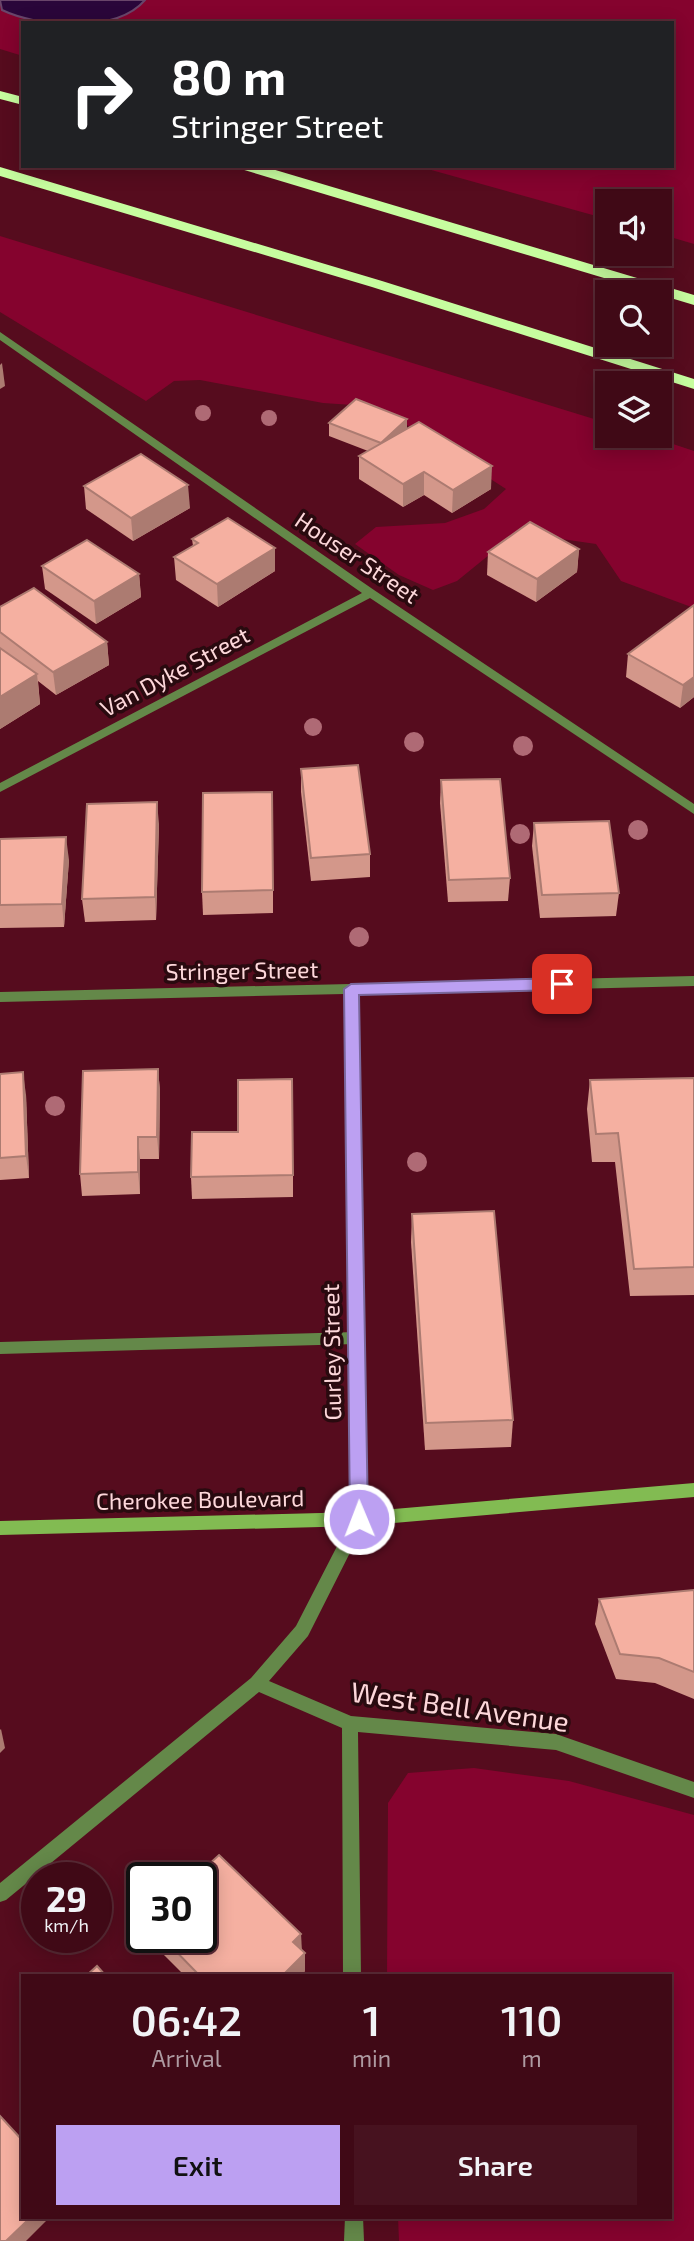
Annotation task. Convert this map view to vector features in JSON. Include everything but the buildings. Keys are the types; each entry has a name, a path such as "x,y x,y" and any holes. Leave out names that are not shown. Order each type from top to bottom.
{"highway":[{"path":"0,95 21,100"},
{"path":"253,168 694,300"},
{"path":"0,171 377,284 694,384"}],"main road":[{"name":"Cherokee Boulevard","path":"0,1528 359,1519 694,1490"}],"street":[{"name":"Houser Street","path":"0,335 370,593 694,810"},
{"name":"Van Dyke Street","path":"0,788 370,593"},
{"name":"Stringer Street","path":"0,997 694,981"},
{"name":"Gurley Street","path":"257,1683 302,1631 359,1519 351,989"},
{"path":"0,1348 356,1338"},
{"path":"0,1894 257,1683"},
{"name":"West Bell Avenue","path":"257,1683 350,1724 556,1742 694,1790"},
{"path":"350,1724 352,1974"},
{"path":"354,2219 354,2241"}],"shaded area":[{"path":"0,0 694,0 694,244 672,238 672,189 595,189 595,216 424,168 674,168 674,21 21,21 21,55 0,49"},
{"path":"0,0 145,0 132,11 104,21 42,21 2,10"},
{"path":"0,236 595,419 595,448 672,448 672,444 694,451 694,608 621,581 596,544 527,534 489,555 457,581 433,590 399,575 355,544 376,527 445,523 484,509 506,489 407,425 353,405 323,403 200,380 174,381 146,401 0,312"},
{"path":"474,1768 569,1781 694,1815 694,2241 399,2241 398,2219 672,2219 672,1974 387,1974 388,1803 408,1773"}],"route":[{"path":"359,1519 351,989 562,984"}]}
